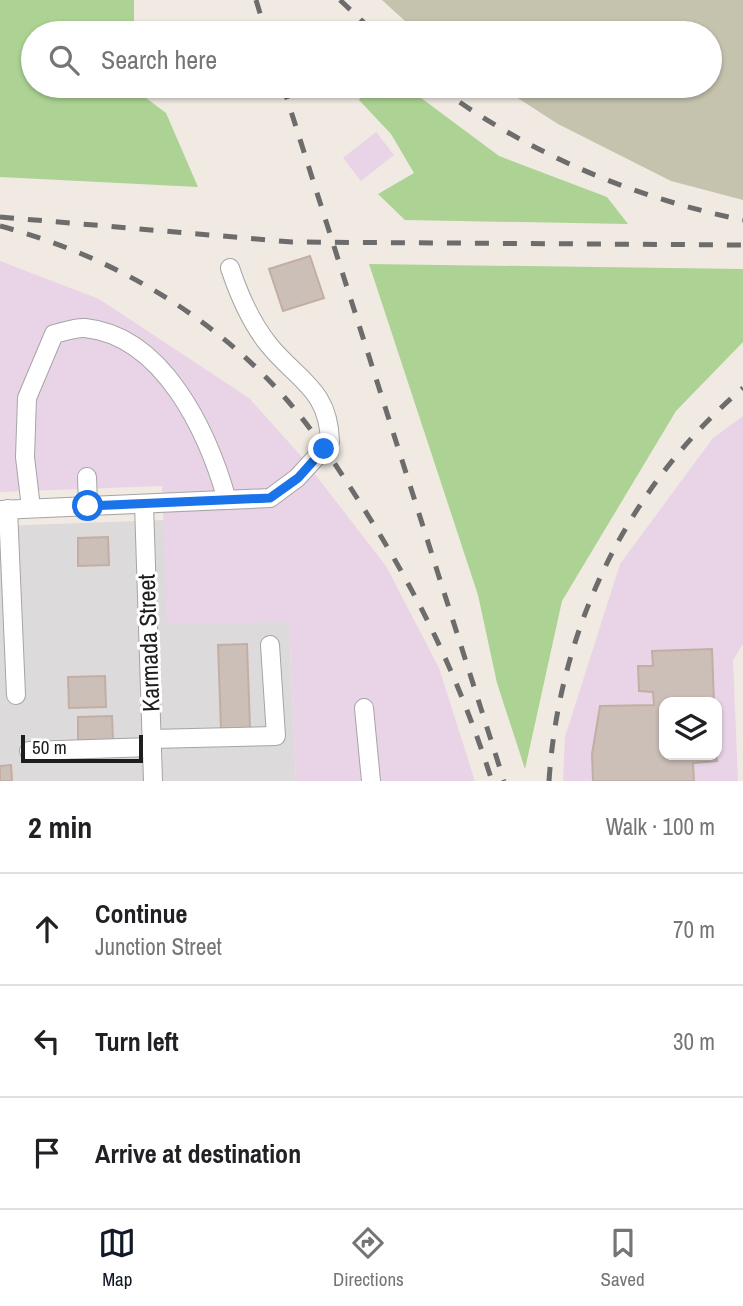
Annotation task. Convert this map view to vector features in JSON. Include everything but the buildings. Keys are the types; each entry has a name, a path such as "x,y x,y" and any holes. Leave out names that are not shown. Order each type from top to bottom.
{"street":[{"path":"16,695 4,509 270,498 298,478 330,442 330,428 314,388 269,345 239,295 230,268"},
{"path":"31,508 24,457 27,398 54,334 83,327 124,338 162,369 206,436 227,500"},
{"path":"87,477 88,506"},
{"name":"Karmada Street","path":"144,504 153,781"},
{"path":"29,751 276,736 270,645"},
{"path":"364,708 371,781"}],"shaded area":[{"path":"382,0 743,0 743,200 671,181 558,124 518,98 722,98 722,21 405,21"},
{"path":"376,132 394,155 361,181 343,158"},
{"path":"0,261 99,299 249,398 301,456 386,566 439,668 475,781 296,781 289,622 167,624 162,486 0,492"},
{"path":"743,416 743,644 733,660 738,781 563,781 565,737 620,564 713,438"},
{"path":"165,520 167,623 289,622 296,781 0,781 0,526"}],"green space":[{"path":"0,0 134,0 134,21 21,21 21,98 146,98 166,113 198,187 0,177"},
{"path":"421,98 499,156 607,197 628,224 405,220 378,194 414,173 391,134 359,100"},
{"path":"369,264 743,269 743,342 676,411 562,601 525,769 497,683 478,595"}],"railway":[{"path":"256,0 262,21"},
{"path":"340,0 362,21"},
{"path":"287,98 504,781"},
{"path":"454,98 507,132 583,170 662,199 743,220"},
{"path":"0,217 292,242 743,245"},
{"path":"0,226 80,253 156,292 226,341 258,369 287,400 340,472 407,581 454,678 492,781"},
{"path":"549,781 555,725 567,669 584,616 606,565 633,516 665,470 702,427 743,388"}],"route":[{"path":"88,506 270,498 298,478 324,449"}]}
